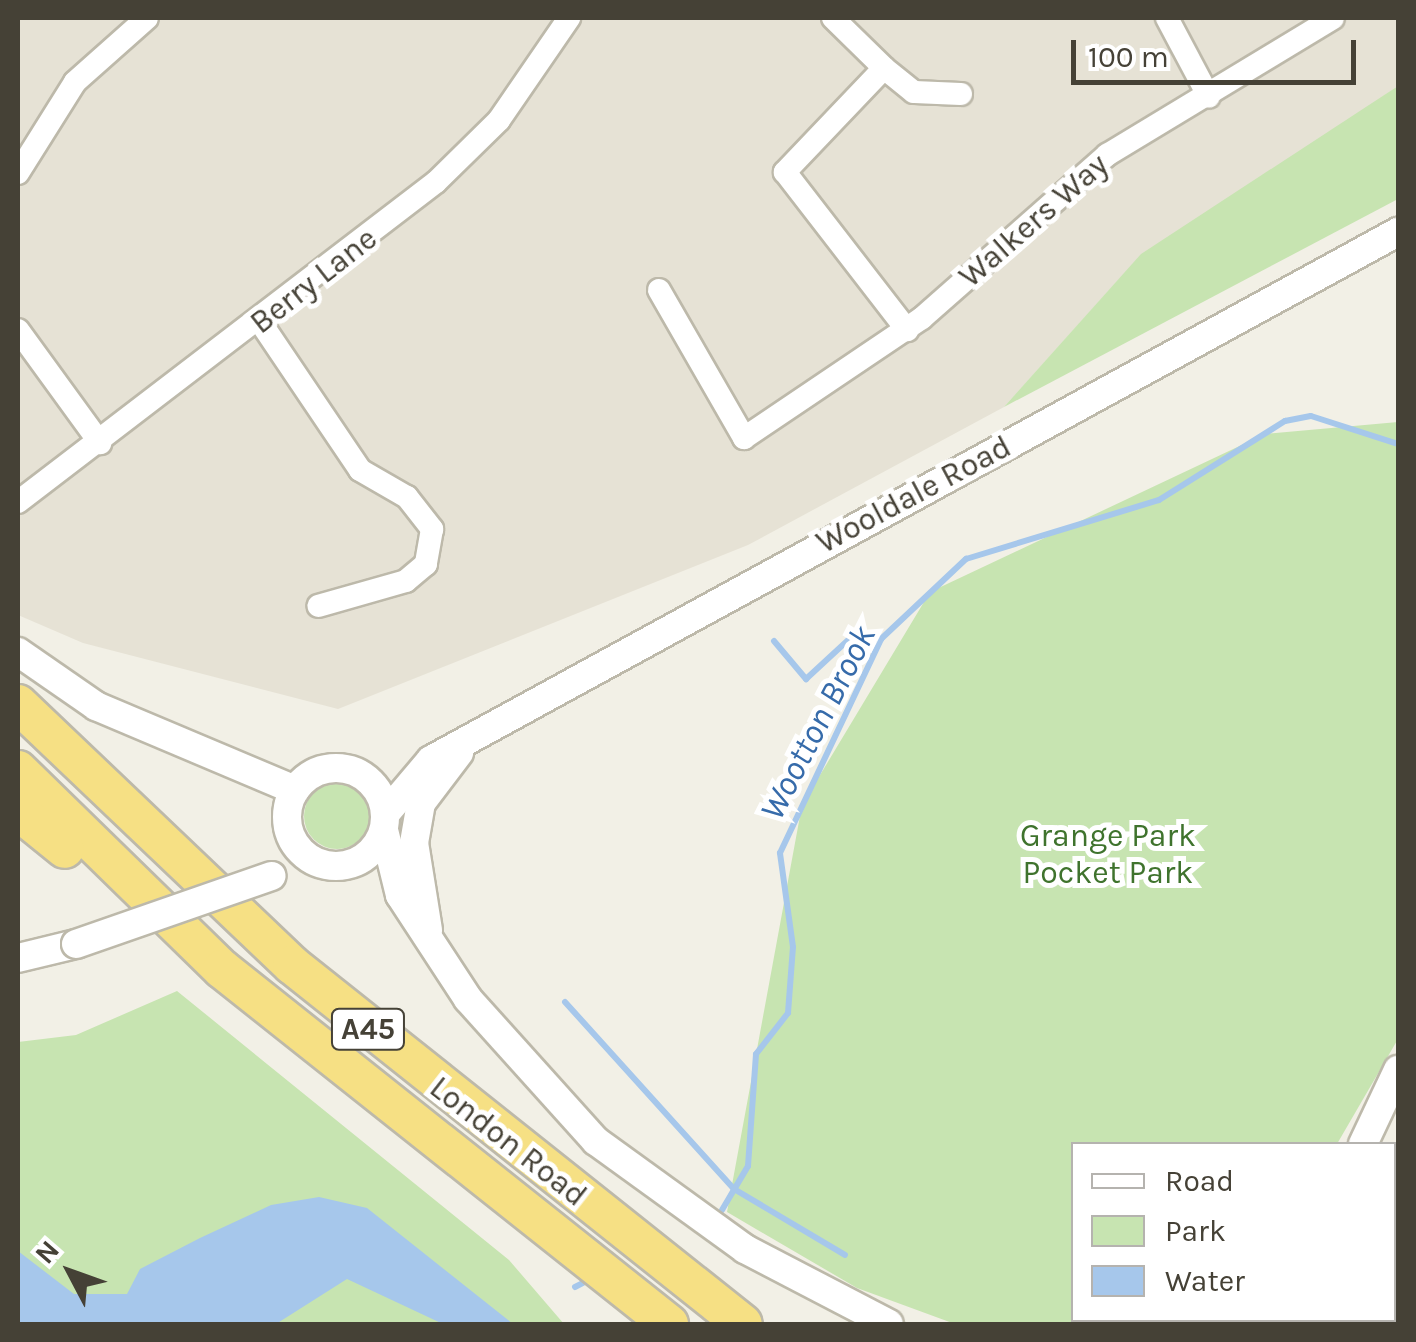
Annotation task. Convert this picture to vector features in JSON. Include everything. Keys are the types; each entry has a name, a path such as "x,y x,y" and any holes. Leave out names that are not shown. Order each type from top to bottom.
{"highway":[{"name":"London Road","path":"18,704 292,965 740,1321"},
{"name":"London Road","path":"18,770 222,969 670,1324"},
{"path":"18,811 222,969"}],"street":[{"path":"18,173 75,82 147,18"},
{"name":"Berry Lane","path":"18,502 262,323 482,140 569,18"},
{"path":"833,18 914,92 961,94"},
{"path":"1168,18 1209,97"},
{"name":"Walkers Way","path":"659,290 744,438 907,330 1081,174 1334,18"},
{"path":"884,68 785,172 907,330"},
{"name":"Wooldale Road","path":"353,770 431,760 474,738 1398,232"},
{"path":"262,323 360,470 407,497 432,529 426,564 406,582 318,606"},
{"path":"18,330 100,443"},
{"path":"18,652 96,706 295,790"},
{"path":"428,936 414,842 421,804 474,738"},
{"name":"Wooldale Road","path":"385,822 431,760"},
{"path":"400,895 303,854 287,822 295,790 324,769 353,770 375,786 400,895 521,1066 596,1141 745,1249 889,1324"},
{"path":"329,866 358,862 385,822"},
{"path":"18,958 76,944 271,876 303,854"},
{"path":"1364,1142 1398,1070"}],"shaded area":[{"path":"18,18 1398,18 1398,86 1119,279 1004,407 748,545 338,709 83,643 18,615"},
{"path":"1398,1139 1398,1318 1396,1317"}],"green space":[{"path":"1398,86 1398,199 1004,407 1141,254"},
{"name":"Grange Park Pocket Park","path":"1398,422 1398,1039 1338,1142 1071,1142 1071,1322 1282,1324 955,1324 857,1288 727,1212 802,805 930,592 1265,434"},
{"path":"337,783 361,792 370,816 361,840 337,849 313,840 304,816 313,792"},
{"path":"177,991 509,1260 564,1324 18,1324 18,1042 76,1035"}],"water":[{"path":"319,1197 367,1208 513,1324 443,1324 347,1279 276,1324 18,1324 18,1251 74,1294 127,1294 140,1269 200,1238 271,1205"}],"waterway":[{"name":"Wootton Brook","path":"722,1210 748,1166 756,1054 788,1013 793,947 780,853 881,639 966,559 1159,500 1285,421 1311,416 1398,444"},
{"path":"774,641 806,679 859,630 881,639"},
{"path":"565,1002 734,1189 845,1255"},
{"name":"Wootton Brook","path":"575,1287 583,1283"}]}
